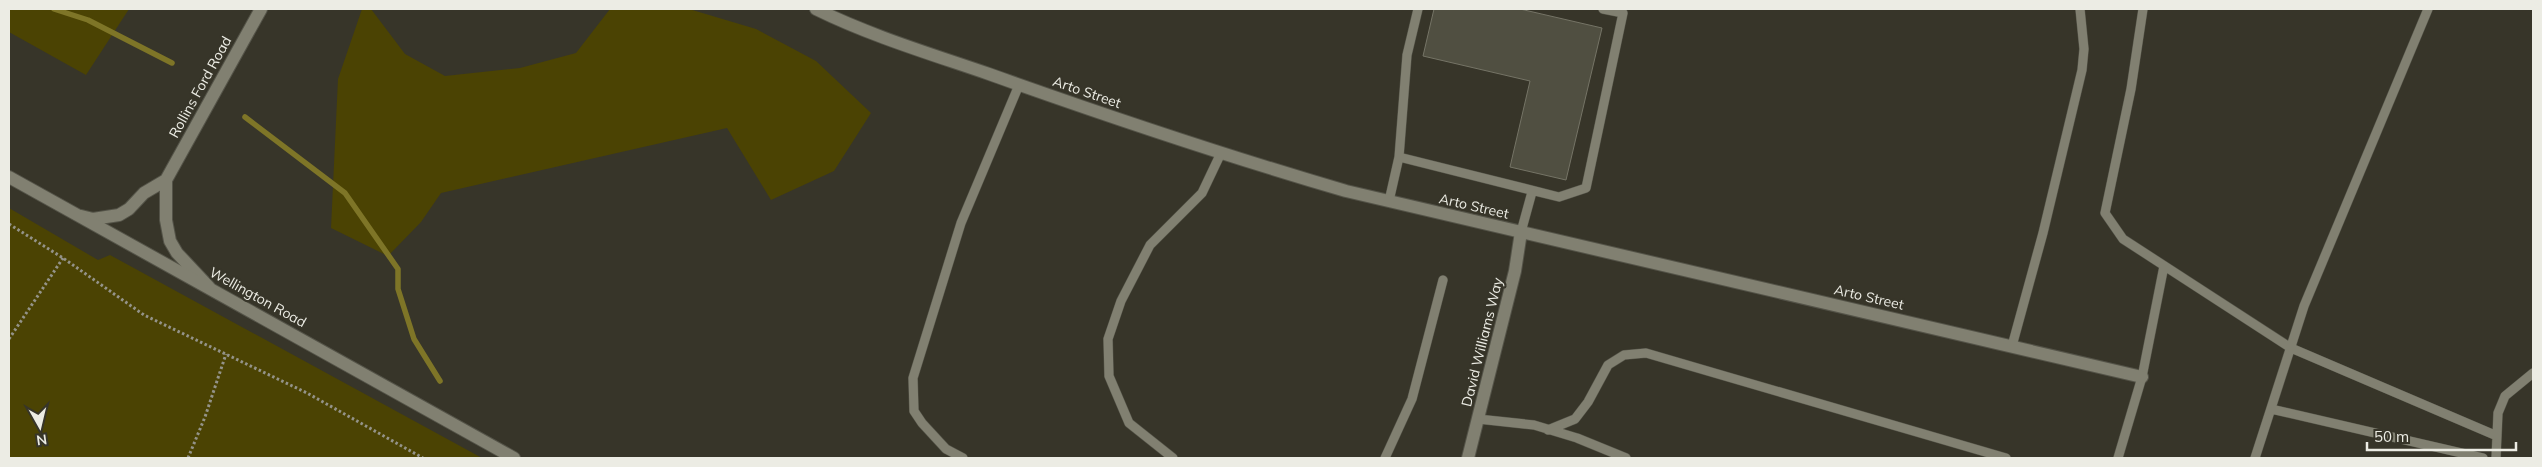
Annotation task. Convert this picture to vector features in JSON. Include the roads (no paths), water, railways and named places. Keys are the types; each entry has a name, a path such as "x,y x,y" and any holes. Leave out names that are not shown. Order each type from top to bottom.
{"street":[{"name":"Rollins Ford Road","path":"209,287 177,253 170,241 166,220 166,180 261,9"},
{"name":"Arto Street","path":"823,10 844,22 1019,85 1221,153 1346,191 2142,377"},
{"name":"Wellington Road","path":"9,177 514,458"},
{"path":"80,216 93,219 119,215 129,209 144,193 166,180"},
{"name":"David Williams Way","path":"1468,458 1515,271 1520,232"},
{"name":"Wellington Road","path":"492,445 521,458"}],"lane":[{"path":"1388,201 1399,157 1407,55 1418,9"},
{"path":"1399,157 1532,192 1559,197 1586,188 1623,13 1603,9"},
{"path":"2012,346 2082,70 2084,49 2080,9"},
{"path":"2143,9 2131,89 2105,213 2123,239 2291,348 2497,436"},
{"path":"2255,458 2304,306 2428,9"},
{"path":"963,458 946,449 922,423 914,411 913,378 961,223 1019,85"},
{"path":"1173,458 1129,423 1109,376 1108,339 1121,302 1150,245 1202,194 1221,153"},
{"path":"1520,232 1532,192"},
{"path":"2118,458 2142,377 2164,266"},
{"path":"1385,458 1412,399 1443,280"},
{"path":"1548,430 1575,419 1588,402 1608,366 1624,355 1646,353 2006,458"},
{"path":"2496,458 2498,412 2506,396 2533,373"},
{"path":"2271,409 2483,458"},
{"path":"1478,419 1534,425 1577,438 1626,458"}],"waterway":[{"path":"54,9 88,20 172,63"},
{"path":"245,117 345,193 398,269 398,289 414,339 440,381"}]}
